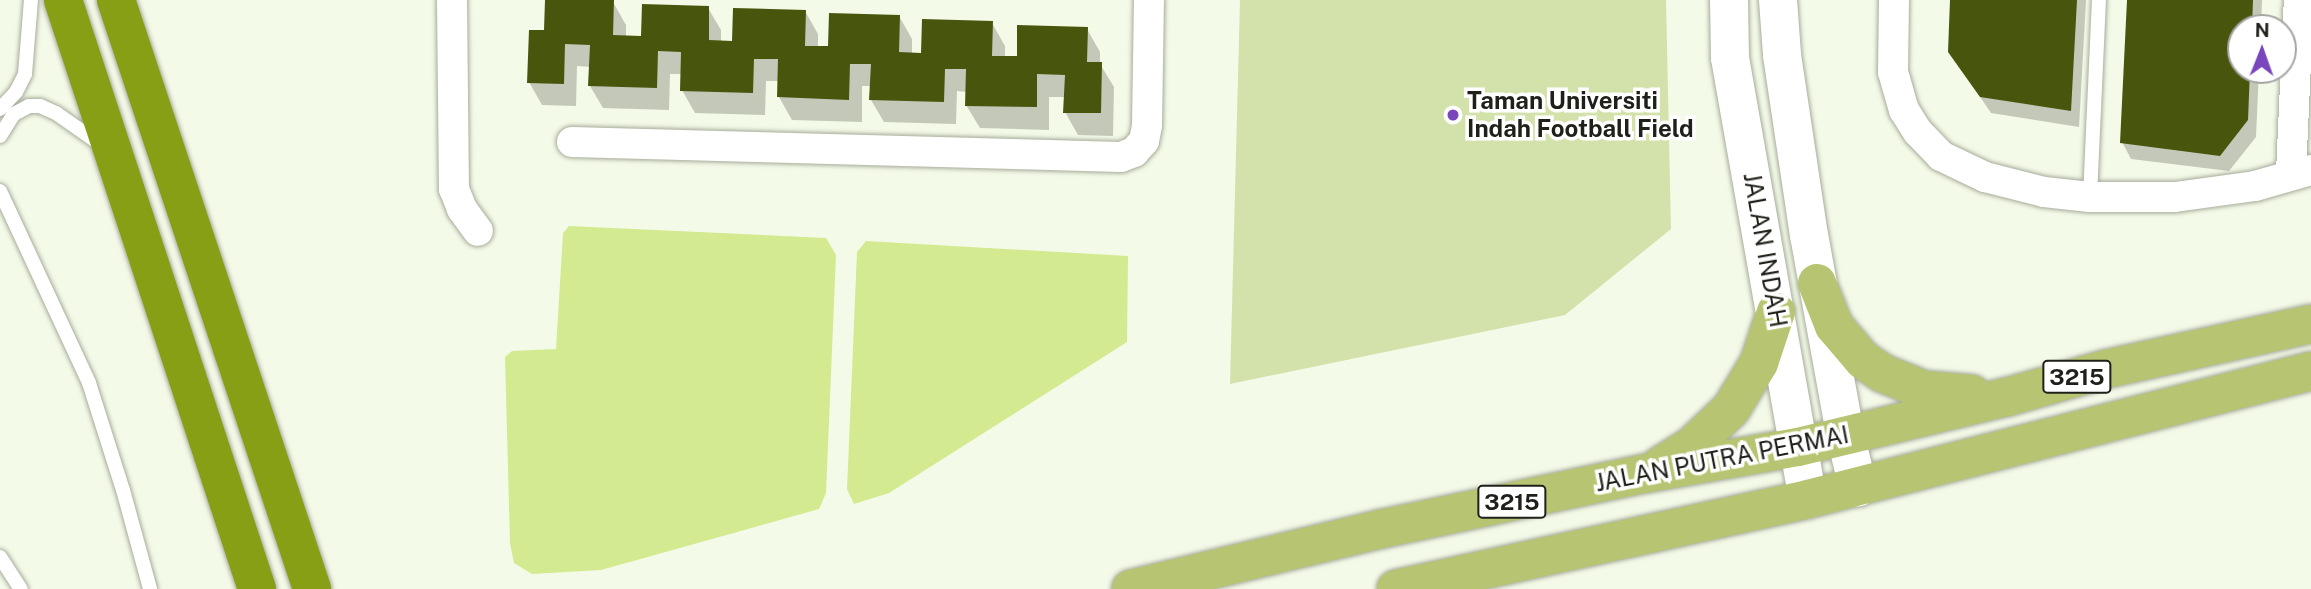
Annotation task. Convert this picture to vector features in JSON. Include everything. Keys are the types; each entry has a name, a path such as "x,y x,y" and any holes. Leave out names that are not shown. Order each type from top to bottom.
{"highway":[{"path":"63,0 257,589"},
{"path":"116,0 314,580"}],"main road":[{"path":"1817,284 1834,326 1863,360 1882,373 1924,390 2007,397"},
{"path":"1643,474 1691,447 1731,409 1759,363 1776,312"},
{"name":"JALAN PUTRA PERMAI","path":"1131,589 1381,529 1643,474 1798,447 2007,397 2106,369 2311,324"},
{"name":"3215","path":"1396,589 1808,499 2311,370"}],"street":[{"path":"452,0 454,189 462,209 478,231"},
{"path":"572,142 1121,157 1134,152 1144,141 1147,125 1149,0"},
{"name":"JALAN INDAH","path":"1729,0 1730,58 1808,499"},
{"name":"JALAN INDAH","path":"1778,0 1782,55 1817,284 1845,434 1858,487"},
{"path":"1894,0 1893,72 1905,110 1918,132 1941,156 1985,177 2044,192 2090,197 2175,197 2255,186 2301,172 2299,0"}],"lane":[{"path":"0,109 16,92 25,74 31,0"},
{"path":"2090,197 2099,0"},
{"path":"0,136 14,114 29,106 40,106 56,113 115,155"},
{"path":"0,191 89,383 123,490 150,589"},
{"path":"0,557 21,589"}],"shaded area":[{"name":"Taman Universiti Indah Football Field","path":"1240,0 1666,0 1671,229 1565,315 1230,384"},
{"path":"569,226 826,238 836,255 826,493 819,509 601,570 532,574 514,563 510,543 505,357 512,351 556,349 563,233"},
{"path":"866,241 1128,256 1127,342 889,493 854,504 847,489 857,252"}],"building":[{"path":"545,0 614,0 613,35 641,36 642,4 709,6 709,40 732,41 733,8 806,10 805,46 828,46 829,13 900,15 899,52 921,53 922,19 993,21 992,56 1017,56 1017,25 1088,27 1087,62 1102,62 1101,113 1063,113 1065,75 1037,74 1037,107 965,106 966,69 945,69 944,102 869,100 871,64 850,64 849,100 777,97 778,59 754,59 753,93 680,91 681,52 658,51 657,88 588,86 590,45 565,44 564,84 527,83 529,30 544,30"},
{"path":"1950,0 2077,0 2071,111 1980,97 1948,52"},
{"path":"2127,0 2253,0 2252,14 2227,14 2227,84 2249,84 2248,120 2220,156 2120,143"}],"place":[{"name":"Taman Universiti Indah Football Field","path":"1453,115"}]}
